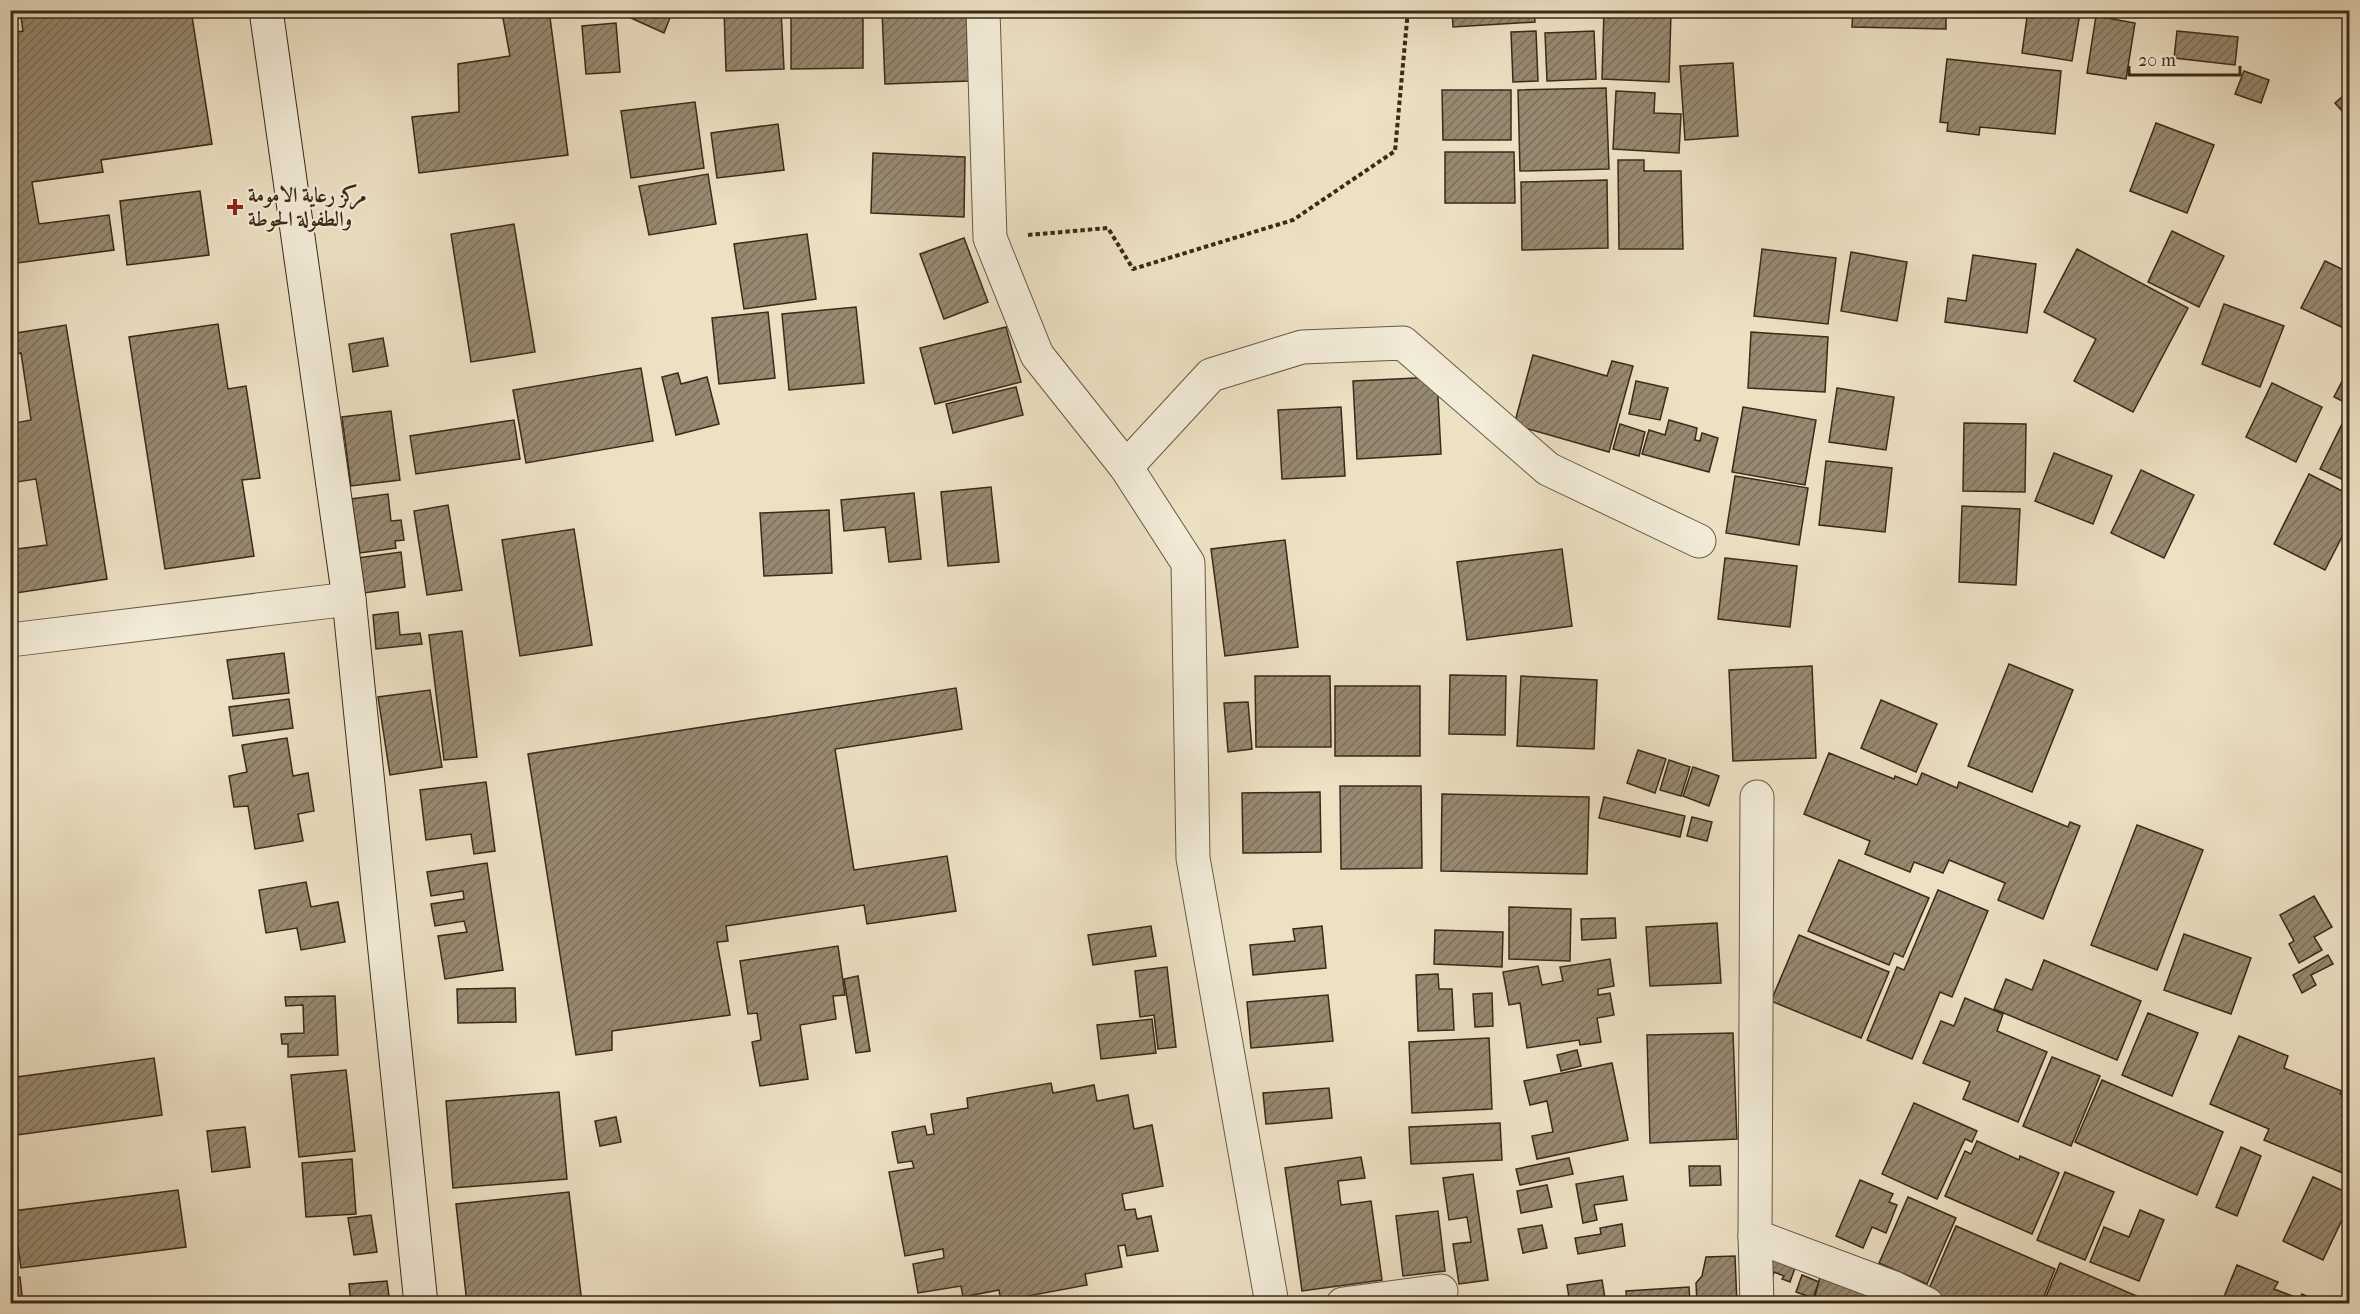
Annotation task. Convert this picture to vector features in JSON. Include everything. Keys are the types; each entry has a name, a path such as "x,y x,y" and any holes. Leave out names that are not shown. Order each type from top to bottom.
{"street":[{"path":"266,10 349,599 421,1304"},
{"path":"983,10 990,238 1037,356 1126,467 1188,563 1193,858 1272,1304"},
{"path":"1126,467 1211,375 1302,347 1404,343 1548,469 1700,541"},
{"path":"10,640 349,599"},
{"path":"1757,797 1755,1236 1757,1304"},
{"path":"1755,1236 1892,1296 1927,1304"},
{"path":"1343,1304 1441,1291"}],"path":[{"path":"990,238 1108,228 1133,269 1293,220 1395,152 1408,10"}],"building":[{"path":"20,10 136,10 136,16 191,10 212,144 101,160 103,172 32,182 39,224 109,215 114,250 10,264 10,33 23,31"},
{"path":"549,10 568,155 419,173 412,117 459,112 458,64 510,56 502,13"},
{"path":"634,10 673,10 664,33 631,18"},
{"path":"724,10 781,10 784,69 726,71"},
{"path":"882,10 966,10 969,81 885,84"},
{"path":"1452,10 1534,10 1535,22 1453,27"},
{"path":"1604,10 1671,13 1669,82 1602,79"},
{"path":"1853,10 1946,10 1946,29 1852,27"},
{"path":"2028,10 2065,10 2080,13 2072,61 2022,53"},
{"path":"2338,10 2350,10 2350,20 2337,17"},
{"path":"791,15 863,15 863,68 791,69"},
{"path":"2096,16 2135,23 2126,79 2087,73"},
{"path":"616,23 620,72 586,74 582,26"},
{"path":"1536,31 1538,81 1513,82 1511,32"},
{"path":"1594,31 1596,79 1547,81 1545,33"},
{"path":"2177,31 2238,37 2235,65 2174,58"},
{"path":"1947,59 2061,71 2055,134 1980,127 1979,135 1947,131 1948,123 1940,122"},
{"path":"1733,63 1738,136 1685,140 1680,66"},
{"path":"2244,71 2269,80 2261,103 2235,94"},
{"path":"1606,88 1609,169 1520,171 1518,90"},
{"path":"1442,90 1511,90 1511,140 1443,140"},
{"path":"2350,90 2350,120 2335,103"},
{"path":"1616,91 1655,93 1654,113 1681,114 1679,153 1613,149"},
{"path":"695,102 704,168 631,178 621,111"},
{"path":"2156,123 2214,145 2187,213 2130,191"},
{"path":"778,124 784,170 717,178 711,133"},
{"path":"1445,152 1514,152 1515,203 1445,203"},
{"path":"873,153 965,157 964,217 871,213"},
{"path":"1618,160 1644,160 1644,171 1681,171 1683,249 1619,249"},
{"path":"708,174 716,224 649,235 639,186"},
{"path":"1607,180 1608,248 1522,250 1521,182"},
{"path":"200,191 209,255 127,265 120,201"},
{"path":"514,224 535,352 471,362 451,234"},
{"path":"2172,231 2224,256 2199,307 2148,282"},
{"path":"807,234 816,299 744,309 734,244"},
{"path":"964,238 988,302 944,319 920,254"},
{"path":"1762,249 1836,258 1828,324 1754,316"},
{"path":"2077,249 2188,308 2133,412 2074,381 2096,339 2044,312"},
{"path":"1851,252 1907,262 1897,321 1841,311"},
{"path":"1973,255 2036,264 2027,333 1945,322 1948,298 1966,301"},
{"path":"2325,261 2350,273 2350,331 2301,308"},
{"path":"2224,304 2284,326 2260,387 2202,364"},
{"path":"856,307 864,383 789,390 782,314"},
{"path":"768,312 775,378 719,384 712,318"},
{"path":"218,324 228,389 246,386 260,478 242,480 254,556 165,569 129,337"},
{"path":"66,325 107,579 10,594 10,550 47,545 36,479 10,483 10,424 31,420 21,353 10,355 10,334"},
{"path":"1006,327 1021,382 935,404 920,348"},
{"path":"1751,332 1828,337 1825,392 1748,388"},
{"path":"383,338 388,366 353,372 349,344"},
{"path":"1533,355 1607,376 1612,361 1633,366 1609,452 1514,425"},
{"path":"2350,366 2350,405 2334,397"},
{"path":"641,368 653,441 526,463 513,390"},
{"path":"678,373 681,384 707,377 719,424 676,435 662,377"},
{"path":"1437,377 1441,454 1357,459 1353,381"},
{"path":"1636,381 1668,388 1660,420 1629,414"},
{"path":"2272,383 2322,407 2296,462 2246,437"},
{"path":"1016,387 1023,415 953,433 946,404"},
{"path":"1837,388 1894,397 1886,450 1829,442"},
{"path":"1341,407 1345,476 1282,479 1278,410"},
{"path":"1743,407 1816,420 1805,485 1732,472"},
{"path":"391,411 400,480 351,486 342,417"},
{"path":"2345,418 2350,420 2350,483 2320,469"},
{"path":"514,420 520,459 416,474 410,436"},
{"path":"1669,420 1697,428 1695,440 1700,441 1702,433 1718,438 1709,472 1642,454 1649,430 1665,435"},
{"path":"1964,423 2026,424 2025,492 1963,491"},
{"path":"1620,424 1645,432 1639,456 1613,449"},
{"path":"2054,453 2112,476 2093,524 2035,501"},
{"path":"1826,461 1892,468 1885,532 1819,525"},
{"path":"2141,470 2194,495 2164,558 2111,533"},
{"path":"2309,474 2350,495 2350,521 2325,570 2274,544"},
{"path":"1735,476 1808,488 1799,545 1726,533"},
{"path":"991,487 999,562 948,566 941,492"},
{"path":"914,493 921,559 889,562 885,527 844,531 841,500"},
{"path":"388,494 391,521 401,520 404,540 395,541 396,548 360,553 351,499"},
{"path":"448,505 462,590 427,595 414,511"},
{"path":"1962,506 2020,509 2016,585 1959,582"},
{"path":"829,510 832,573 764,576 760,513"},
{"path":"574,529 592,645 520,656 502,540"},
{"path":"1285,540 1298,647 1225,656 1211,549"},
{"path":"1562,549 1572,626 1467,640 1457,562"},
{"path":"401,552 405,587 364,593 358,558"},
{"path":"1725,558 1797,566 1790,627 1718,619"},
{"path":"398,612 400,635 420,633 422,644 376,649 373,615"},
{"path":"462,631 477,757 444,760 429,635"},
{"path":"284,653 289,693 233,699 227,660"},
{"path":"2009,664 2073,690 2032,792 1968,766"},
{"path":"1812,666 1816,758 1733,761 1729,670"},
{"path":"1450,675 1506,676 1505,735 1449,734"},
{"path":"1255,676 1330,676 1331,747 1256,747"},
{"path":"1521,676 1597,680 1594,749 1517,746"},
{"path":"1335,686 1420,686 1420,756 1335,756"},
{"path":"956,688 962,729 835,749 854,870 947,856 956,911 867,924 864,905 726,926 728,941 717,942 730,1015 612,1031 612,1050 576,1055 528,754"},
{"path":"430,690 442,767 390,775 378,697"},
{"path":"289,699 293,728 233,736 229,707"},
{"path":"1881,700 1937,724 1916,772 1861,748"},
{"path":"1248,702 1252,749 1228,752 1224,703"},
{"path":"287,738 293,776 308,773 314,811 298,814 303,841 255,849 248,806 234,807 229,776 247,772 242,745"},
{"path":"1638,750 1666,759 1655,793 1627,783"},
{"path":"1829,753 1894,779 1895,776 1917,785 1922,773 1957,788 1959,782 2068,827 2070,822 2080,826 2043,919 1998,900 2005,883 1949,860 1943,873 1914,862 1910,872 1865,854 1870,841 1804,814"},
{"path":"1669,760 1690,767 1681,796 1660,790"},
{"path":"1693,767 1719,776 1709,806 1683,796"},
{"path":"486,782 495,851 474,854 471,834 426,840 420,790"},
{"path":"1340,786 1421,786 1422,868 1341,869"},
{"path":"1320,792 1321,852 1243,853 1242,793"},
{"path":"1442,794 1589,797 1587,874 1441,871"},
{"path":"1604,797 1685,816 1680,837 1599,818"},
{"path":"1692,817 1712,822 1707,841 1687,836"},
{"path":"2137,825 2203,850 2157,970 2091,945"},
{"path":"1839,860 1929,898 1903,957 1894,953 1889,965 1808,931"},
{"path":"487,863 503,970 445,979 438,936 467,932 464,921 435,926 431,904 464,899 463,891 431,896 427,872"},
{"path":"306,882 311,907 338,902 345,942 301,950 297,928 266,933 259,890"},
{"path":"1938,890 1988,911 1952,997 1940,992 1912,1059 1867,1040 1897,967 1904,970"},
{"path":"2314,896 2332,927 2314,937 2322,950 2299,963 2289,944 2294,941 2280,915"},
{"path":"1509,907 1571,909 1570,961 1509,959"},
{"path":"1615,918 1616,938 1582,940 1581,919"},
{"path":"1717,923 1721,983 1650,986 1646,927"},
{"path":"1151,926 1156,956 1093,965 1088,935"},
{"path":"1322,926 1326,968 1253,975 1250,945 1295,941 1293,929"},
{"path":"1435,930 1503,932 1502,967 1434,964"},
{"path":"2184,934 2251,958 2231,1014 2164,990"},
{"path":"1799,935 1889,972 1861,1038 1771,1001"},
{"path":"838,946 845,995 833,996 836,1019 800,1025 808,1079 760,1086 752,1042 761,1040 757,1013 748,1014 740,961"},
{"path":"2328,955 2333,964 2311,975 2316,985 2302,993 2293,975"},
{"path":"1610,959 1614,986 1598,989 1598,995 1610,993 1614,1015 1597,1018 1601,1042 1580,1045 1579,1040 1527,1048 1520,1003 1509,1005 1503,972 1538,966 1542,985 1563,981 1560,967"},
{"path":"2044,960 2141,1001 2117,1060 1994,1009 2006,979 2032,990"},
{"path":"1167,967 1176,1047 1158,1049 1154,1015 1140,1017 1135,971"},
{"path":"1438,974 1439,989 1452,989 1454,1030 1418,1031 1416,975"},
{"path":"858,976 870,1051 856,1053 844,979"},
{"path":"515,988 516,1022 458,1023 457,989"},
{"path":"1492,993 1493,1026 1475,1027 1473,994"},
{"path":"1328,995 1333,1041 1251,1048 1247,1002"},
{"path":"335,996 338,1055 288,1057 288,1044 282,1044 281,1034 304,1033 303,1005 286,1006 285,997"},
{"path":"1965,998 2003,1014 1997,1031 2047,1052 2018,1122 1963,1099 1970,1082 1923,1063 1941,1021 1954,1026"},
{"path":"2148,1013 2198,1033 2172,1096 2122,1075"},
{"path":"1152,1019 1156,1053 1101,1059 1097,1025"},
{"path":"1733,1033 1737,1139 1650,1143 1647,1035"},
{"path":"2239,1036 2288,1056 2284,1068 2342,1091 2340,1094 2350,1098 2350,1176 2264,1140 2269,1129 2210,1104"},
{"path":"1489,1038 1492,1109 1412,1113 1409,1042"},
{"path":"1577,1050 1581,1066 1561,1071 1557,1055"},
{"path":"2052,1057 2100,1076 2071,1146 2023,1126"},
{"path":"154,1058 162,1115 10,1136 10,1078"},
{"path":"1612,1063 1628,1140 1537,1159 1532,1136 1553,1132 1547,1101 1530,1105 1524,1081"},
{"path":"346,1070 355,1151 299,1157 291,1075"},
{"path":"2102,1080 2223,1132 2197,1195 2075,1142"},
{"path":"1051,1083 1053,1093 1094,1085 1097,1101 1128,1095 1134,1129 1152,1125 1163,1186 1122,1194 1125,1210 1135,1209 1137,1219 1151,1216 1158,1251 1127,1256 1125,1245 1118,1246 1122,1267 1085,1274 1087,1285 1001,1301 999,1290 963,1297 961,1286 918,1293 913,1264 944,1258 943,1249 905,1256 889,1172 914,1168 912,1161 898,1163 892,1132 925,1126 927,1135 934,1134 931,1114 968,1108 967,1098"},
{"path":"1329,1088 1332,1118 1266,1124 1263,1093"},
{"path":"559,1092 567,1179 453,1188 446,1101"},
{"path":"1914,1103 1977,1131 1972,1142 1965,1139 1937,1199 1882,1174"},
{"path":"616,1117 621,1142 600,1146 595,1121"},
{"path":"1500,1123 1502,1160 1411,1164 1409,1127"},
{"path":"245,1127 250,1167 212,1172 207,1131"},
{"path":"1977,1141 2019,1160 2020,1156 2059,1173 2032,1234 1945,1196 1965,1151 1971,1154"},
{"path":"2241,1147 2261,1156 2237,1216 2216,1207"},
{"path":"1361,1157 1365,1178 1338,1181 1341,1205 1371,1201 1382,1280 1302,1291 1285,1168"},
{"path":"1569,1158 1573,1174 1520,1185 1516,1169"},
{"path":"352,1159 356,1214 306,1217 302,1163"},
{"path":"1689,1166 1720,1166 1721,1185 1690,1186"},
{"path":"2065,1172 2114,1192 2085,1260 2037,1240"},
{"path":"1473,1174 1488,1280 1459,1284 1453,1244 1471,1242 1467,1217 1449,1220 1443,1178"},
{"path":"1623,1176 1627,1200 1594,1205 1597,1220 1583,1223 1576,1184"},
{"path":"2313,1177 2350,1194 2350,1203 2323,1260 2283,1241"},
{"path":"1860,1180 1893,1194 1889,1202 1897,1205 1886,1233 1872,1227 1863,1248 1836,1236"},
{"path":"1547,1185 1552,1207 1521,1213 1517,1191"},
{"path":"178,1190 186,1247 21,1268 13,1211"},
{"path":"569,1192 582,1304 467,1304 456,1204"},
{"path":"1908,1197 1956,1218 1927,1284 1879,1263"},
{"path":"2140,1210 2164,1220 2139,1281 2090,1262 2104,1227 2129,1237"},
{"path":"1438,1211 1445,1271 1403,1276 1396,1216"},
{"path":"371,1215 377,1252 354,1255 348,1218"},
{"path":"1622,1224 1625,1246 1578,1254 1575,1238 1601,1234 1600,1228"},
{"path":"1542,1225 1547,1248 1523,1253 1518,1229"},
{"path":"1956,1226 2055,1269 2041,1304 1956,1304 1928,1291"},
{"path":"2350,1238 2350,1259 2343,1256"},
{"path":"1769,1255 1795,1268 1790,1282 1782,1279 1784,1276 1774,1272 1772,1279"},
{"path":"1735,1256 1737,1304 1697,1304 1696,1283 1702,1276 1706,1257"},
{"path":"2350,1262 2350,1285 2342,1282"},
{"path":"2060,1263 2155,1304 2043,1304"},
{"path":"2237,1265 2278,1282 2274,1289 2300,1299 2302,1294 2325,1304 2221,1304"},
{"path":"1802,1275 1819,1282 1813,1298 1796,1292"},
{"path":"20,1277 23,1304 10,1304 10,1278"},
{"path":"1820,1277 1874,1293 1871,1304 1813,1304"},
{"path":"1602,1280 1606,1304 1570,1304 1567,1285"},
{"path":"387,1281 390,1304 351,1304 349,1284"},
{"path":"1689,1287 1690,1304 1627,1304 1626,1291"}],"place":[{"name":"مركز رعاية الامومة والطفولة الحوطة","path":"235,207"}]}
